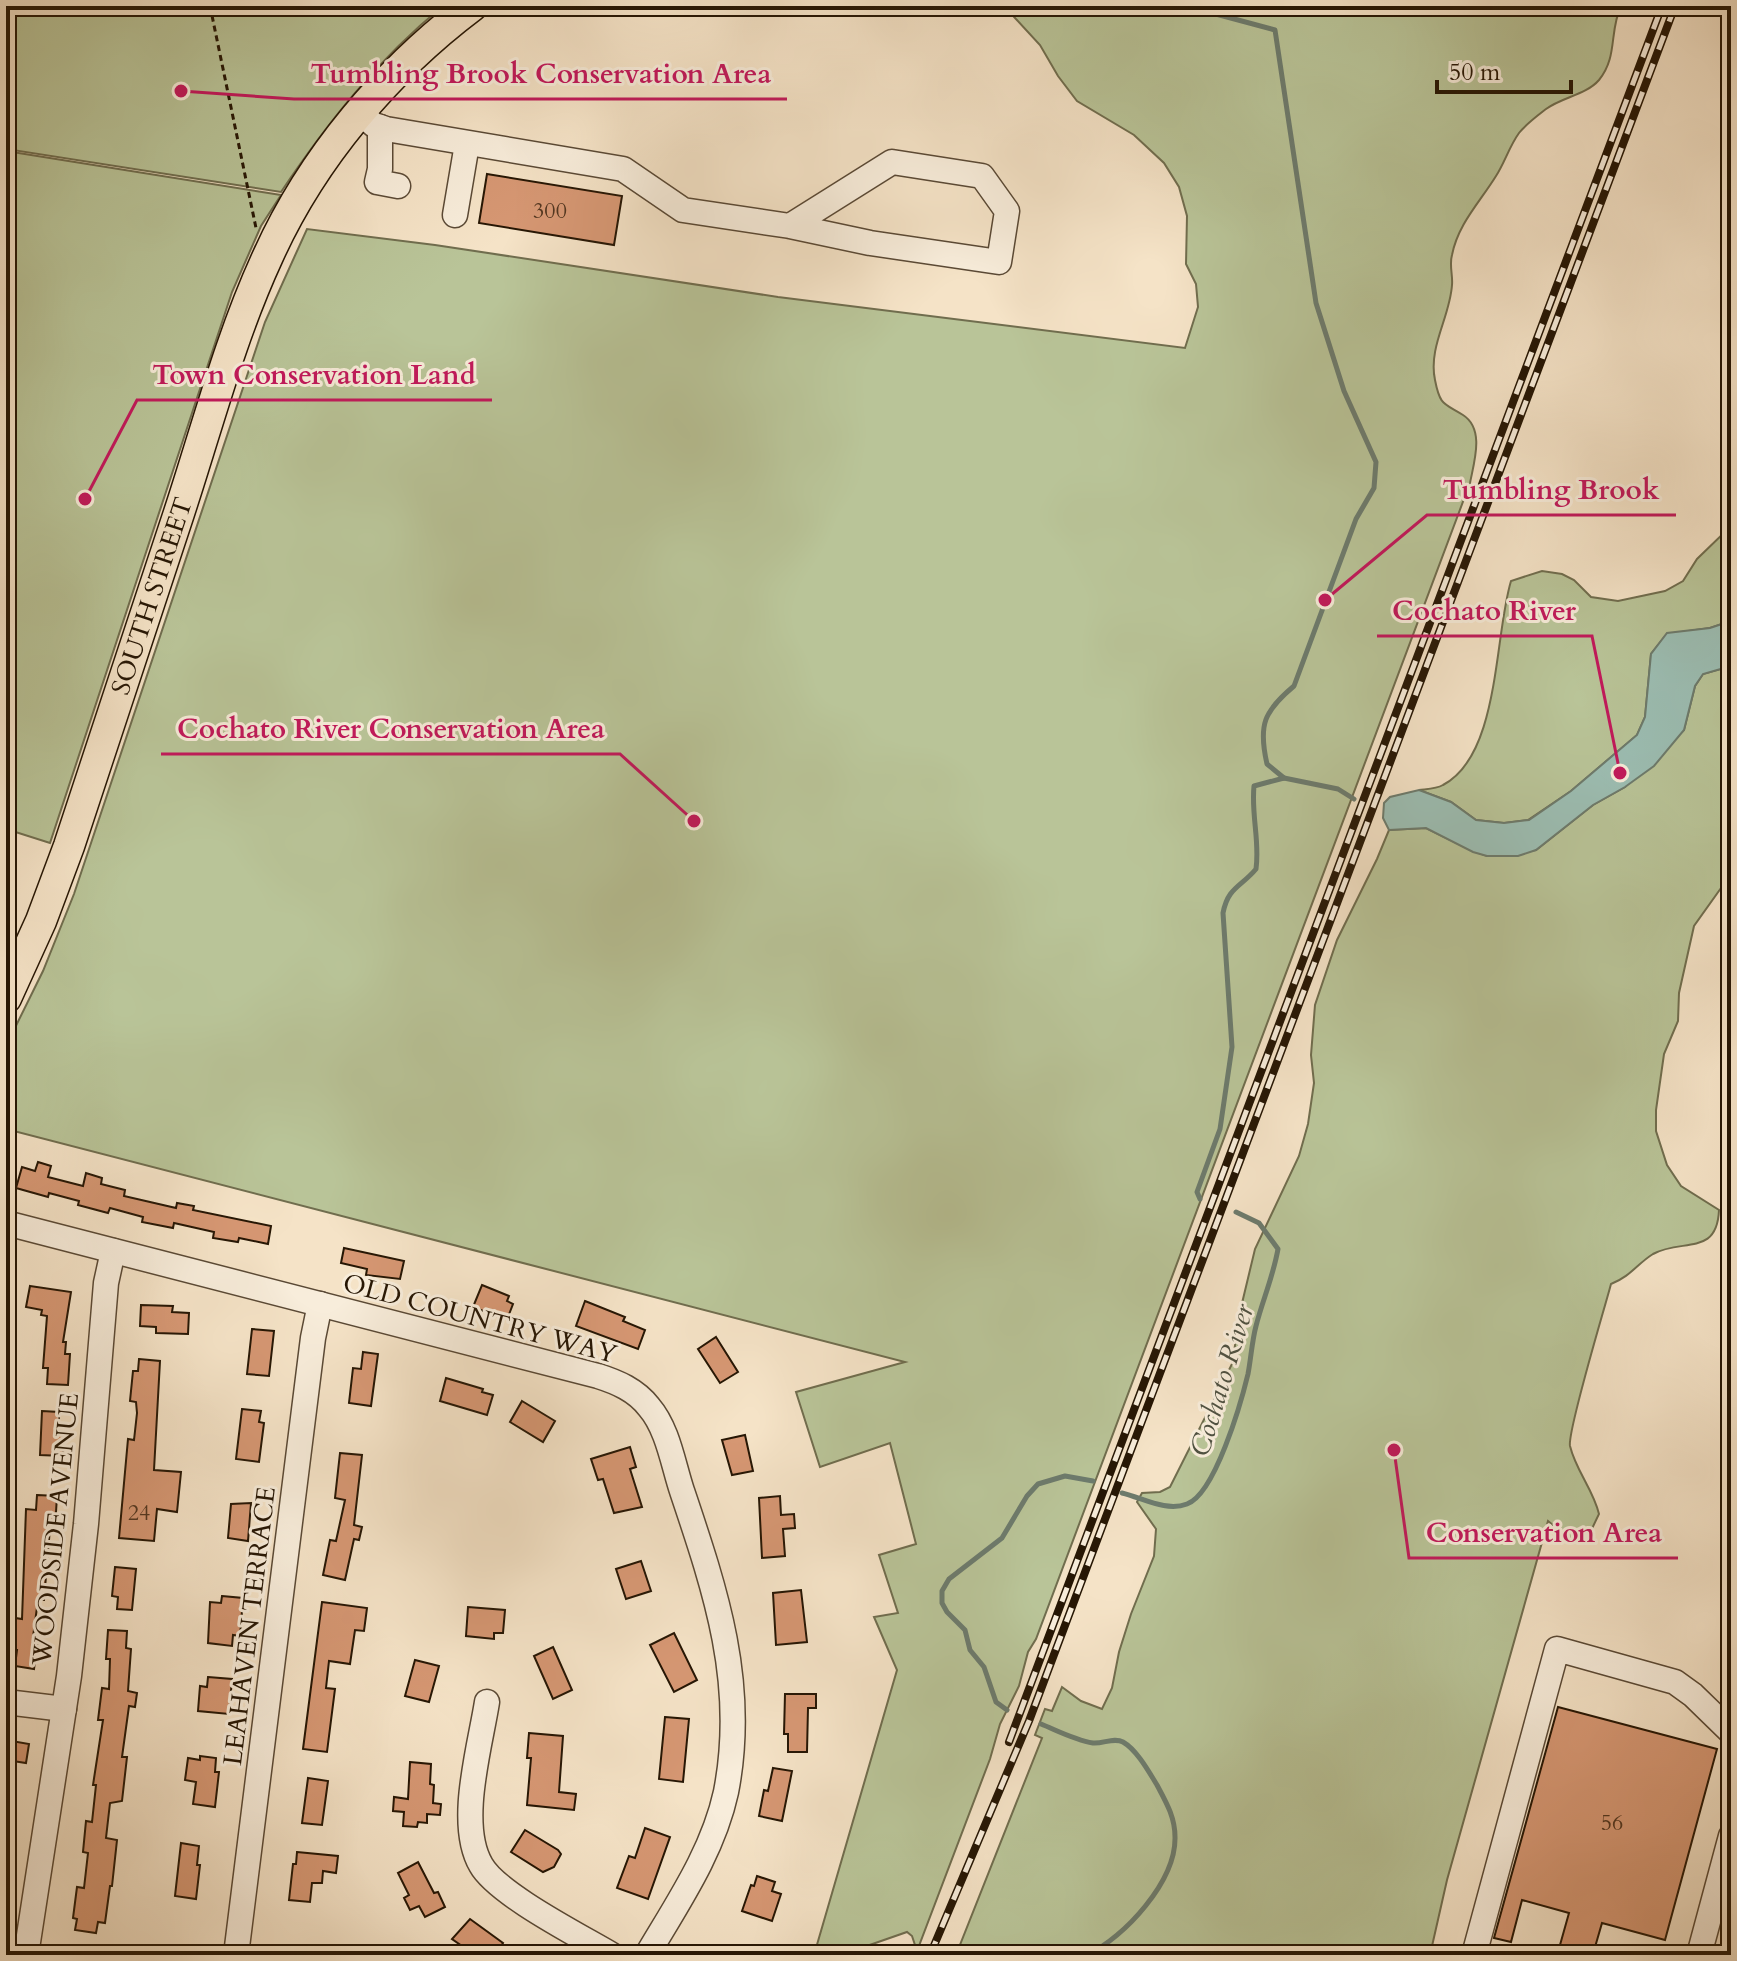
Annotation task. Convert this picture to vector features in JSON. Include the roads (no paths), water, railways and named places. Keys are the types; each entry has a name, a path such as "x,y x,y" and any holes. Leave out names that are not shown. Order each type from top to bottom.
{"main road":[{"name":"SOUTH STREET","path":"6,998 41,921 69,846 232,351 269,253 301,196 370,120 404,64 472,6"}],"street":[{"path":"398,186 377,182 370,120 467,144 623,169 683,210 999,262 1007,211 982,176 892,162 790,226"},
{"path":"455,215 467,144"},
{"name":"OLD COUNTRY WAY","path":"6,1223 598,1376 633,1391 655,1415 715,1593 729,1653 733,1722 725,1793 712,1836 693,1877 647,1955"},
{"name":"WOODSIDE AVENUE","path":"26,1955 64,1709 84,1547 106,1283 113,1251"},
{"name":"LEAHAVEN TERRACE","path":"236,1955 313,1338 320,1304"},
{"path":"1474,1955 1557,1649 1675,1682 1731,1732"},
{"path":"6,1702 64,1709"},
{"path":"487,1702 470,1819 473,1844 481,1865 506,1891 612,1955"},
{"path":"1699,1955 1731,1836"}],"water":[{"path":"1731,621 1731,666 1703,674 1695,686 1684,730 1654,766 1593,805 1536,850 1518,856 1487,856 1426,828 1389,830 1383,818 1384,803 1390,797 1419,790 1451,802 1476,820 1504,823 1529,820 1571,791 1637,735 1645,717 1651,654 1667,633 1710,628"}],"waterway":[{"path":"1186,6 1275,30 1316,303 1344,391 1376,462 1374,488 1356,519 1294,686 1276,703 1266,720 1263,739 1267,764 1284,778"},
{"name":"Cochato River","path":"1200,1199 1197,1192 1220,1129 1232,1047 1223,913 1232,892 1256,869 1254,786 1284,778 1338,789 1354,799"},
{"name":"Cochato River","path":"1122,1493 1163,1505 1187,1504 1197,1497 1217,1466 1245,1388 1256,1326 1278,1249 1259,1223 1236,1212"},
{"name":"Cochato River","path":"1007,1710 996,1702 984,1667 970,1650 965,1630 942,1603 942,1591 949,1579 1002,1538 1027,1496 1038,1484 1065,1476 1093,1481"},
{"name":"Cochato River","path":"1041,1724 1086,1742 1123,1742 1133,1750 1157,1785 1173,1823 1173,1854 1158,1889 1117,1935 1087,1955"}],"railway":[{"path":"1009,1742 1662,6"},
{"path":"930,1955 1029,1721 1675,6"}],"place":[{"name":"Tumbling Brook Conservation Area","path":"181,91"},
{"name":"Town Conservation Land","path":"85,499"},
{"name":"Tumbling Brook","path":"1325,600"},
{"name":"Cochato River","path":"1620,773"},
{"name":"Cochato River Conservation Area","path":"694,821"},
{"name":"Conservation Area","path":"1394,1450"}]}
